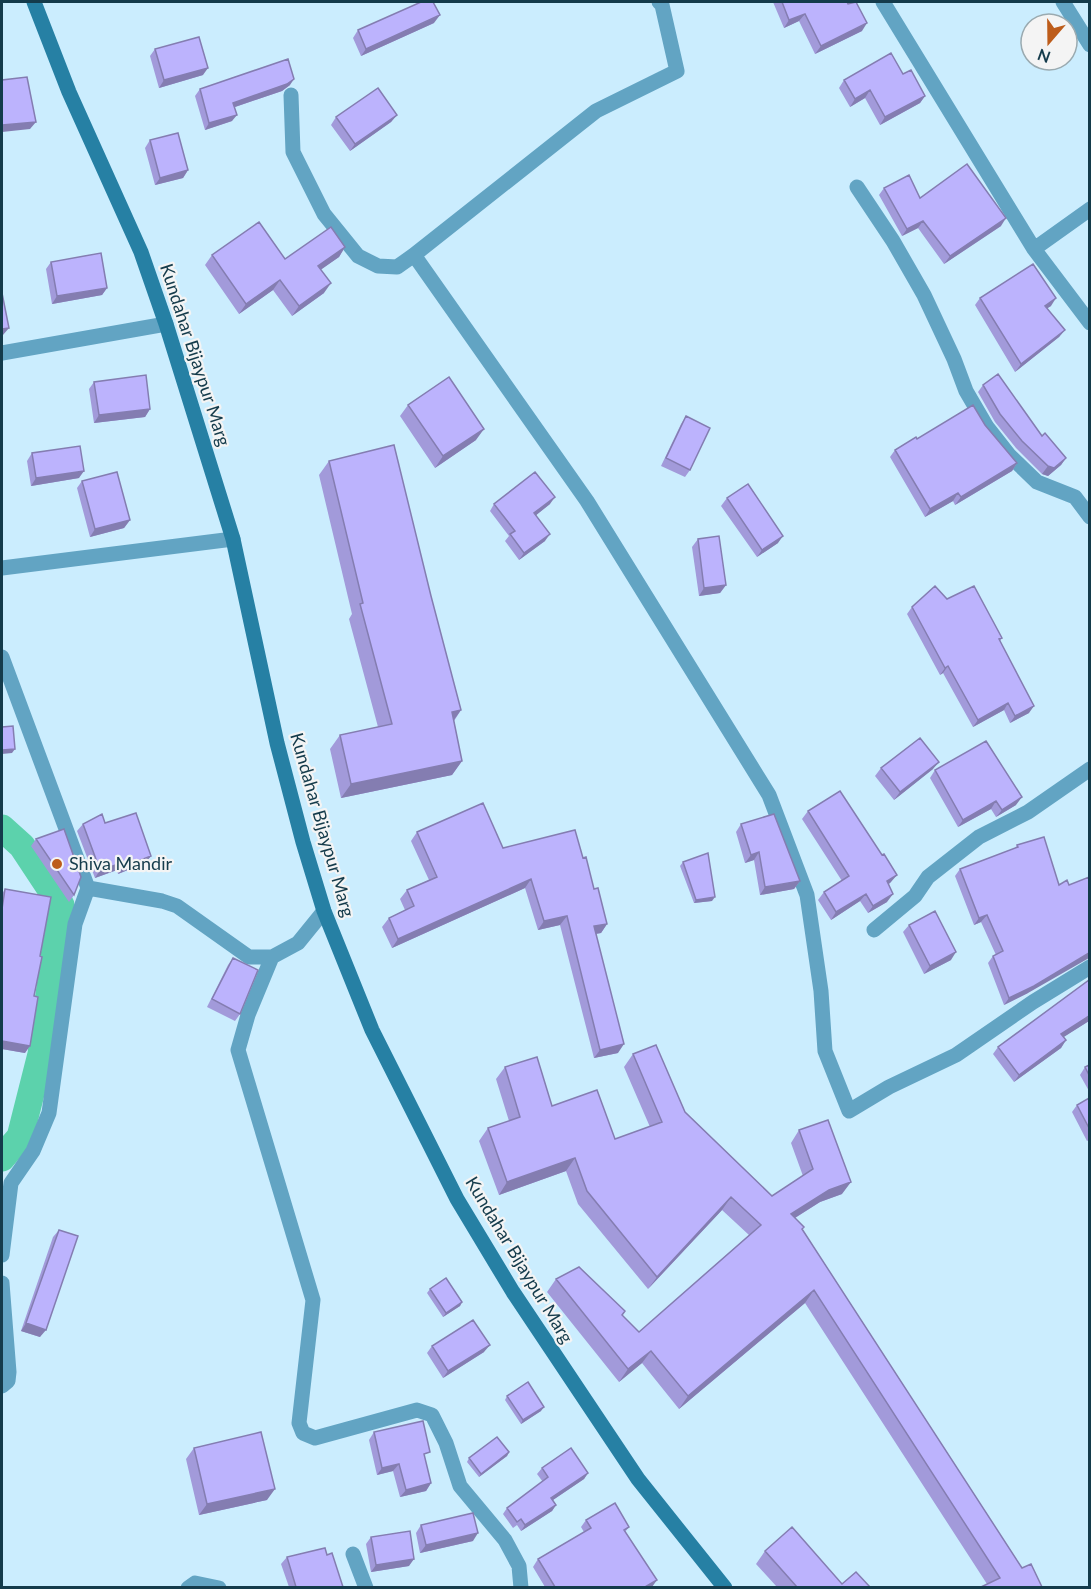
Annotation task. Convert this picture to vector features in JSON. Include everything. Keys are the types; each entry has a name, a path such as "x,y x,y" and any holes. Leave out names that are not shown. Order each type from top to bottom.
{"main road":[{"name":"Kundahar Bijaypur Marg","path":"34,2 69,92 141,252 166,324 233,539 277,742 324,911 372,1030 457,1199 519,1301 638,1479 725,1587"}],"street":[{"path":"291,95 293,152 324,214 358,256 378,266 397,267 596,111 677,70 663,2"},
{"path":"884,2 1034,249 1089,323"},
{"path":"1062,2 1089,45"},
{"path":"857,187 893,241 924,295 954,359 966,391 987,427 1008,455 1037,482 1076,498 1089,517"},
{"path":"1034,249 1089,209"},
{"path":"414,255 586,501 769,795 807,895 821,991 825,1051 849,1111 889,1087 956,1055 1089,967"},
{"path":"2,354 166,324"},
{"path":"2,568 233,539"},
{"path":"2,657 88,888 75,924 49,1113 33,1151 11,1183 2,1255"},
{"path":"874,930 915,896 928,877 979,837 1028,812 1089,769"},
{"path":"88,888 162,901 177,906 249,957 272,957 298,943 324,911"},
{"path":"272,957 248,1015 238,1050 313,1300 299,1423 303,1433 315,1438 417,1410 432,1415 446,1443 460,1486 505,1540 519,1566 521,1587"},
{"path":"2,1283 9,1372 8,1381 2,1386"},
{"path":"354,1554 366,1587"},
{"path":"188,1587 195,1583 219,1587"}],"building":[{"path":"421,2 433,2 440,15 366,49 358,30"},
{"path":"782,2 847,2 848,4 856,2 867,23 821,46 805,14 789,20"},
{"path":"199,37 208,68 164,80 155,49"},
{"path":"891,53 903,74 911,70 925,96 885,117 870,90 855,99 844,80"},
{"path":"288,59 294,79 287,84 233,103 237,115 209,123 200,89"},
{"path":"27,77 36,122 2,125 2,80"},
{"path":"378,88 397,115 355,144 336,117"},
{"path":"178,133 188,170 160,178 150,140"},
{"path":"967,164 1006,218 950,256 923,221 907,229 884,188 909,175 920,198"},
{"path":"259,222 285,259 331,227 345,247 318,266 331,283 299,306 280,280 246,304 212,255"},
{"path":"101,253 107,288 57,296 51,262"},
{"path":"1033,264 1056,298 1045,306 1065,330 1021,364 980,298"},
{"path":"2,293 9,328 2,329"},
{"path":"998,374 1042,436 1045,433 1066,458 1054,468 1048,466 1022,441 1000,414 983,385"},
{"path":"146,375 150,409 99,415 94,382"},
{"path":"449,377 484,429 443,456 408,405"},
{"path":"973,405 985,425 1017,463 961,497 958,493 930,509 895,450"},
{"path":"686,416 710,428 690,470 666,458"},
{"path":"394,445 461,710 452,712 462,761 351,784 340,735 392,724 360,604 363,603 329,461"},
{"path":"80,446 84,471 36,478 32,453"},
{"path":"117,472 130,520 95,529 82,481"},
{"path":"535,472 555,497 534,513 550,534 524,553 510,534 515,531 494,504"},
{"path":"748,484 783,536 762,550 727,498"},
{"path":"719,536 726,585 704,588 698,539"},
{"path":"935,586 947,599 974,586 1034,706 1015,716 1008,703 978,720 948,666 945,668 912,607"},
{"path":"13,726 15,749 2,750 2,727"},
{"path":"920,738 939,762 900,792 881,768"},
{"path":"986,741 1022,797 1002,810 996,801 963,820 935,770"},
{"path":"840,791 897,875 887,881 893,894 873,906 866,894 836,912 824,892 849,876 808,811"},
{"path":"483,803 503,848 575,830 583,858 586,857 594,889 598,888 607,924 594,926 624,1044 600,1050 567,916 544,921 531,879 398,939 389,918 414,906 407,890 437,877 417,832"},
{"path":"136,813 151,856 123,867 122,863 100,870 83,824 102,814 105,823"},
{"path":"774,814 800,881 765,887 759,852 751,855 741,824"},
{"name":"Shiva Mandir","path":"64,829 81,877 74,895 36,839"},
{"path":"1044,837 1059,885 1067,880 1069,885 1089,877 1089,953 1009,998 993,956 1003,951 987,915 979,918 960,869 1018,847 1017,845"},
{"path":"708,853 715,897 696,900 683,862"},
{"path":"5,889 51,897 34,996 38,997 30,1046 2,1041 2,909"},
{"path":"935,911 956,952 930,966 909,925"},
{"path":"233,958 258,970 240,1014 212,999"},
{"path":"1089,980 1089,1016 1061,1034 1066,1040 1019,1075 998,1047"},
{"path":"656,1045 685,1112 772,1196 813,1169 799,1130 828,1120 851,1182 829,1190 791,1214 804,1227 802,1229 1022,1568 1031,1564 1042,1587 981,1587 1000,1578 814,1290 688,1396 651,1351 628,1369 556,1279 579,1267 625,1311 622,1315 639,1332 761,1225 731,1197 657,1277 587,1191 575,1158 507,1182 488,1128 520,1117 505,1067 537,1057 552,1106 597,1090 615,1139 662,1122 633,1054"},
{"path":"1089,1098 1089,1128 1077,1105"},
{"path":"59,1230 78,1236 46,1330 26,1323"},
{"path":"446,1278 462,1302 446,1313 430,1289"},
{"path":"473,1320 490,1345 448,1371 432,1346"},
{"path":"528,1382 544,1407 523,1420 507,1396"},
{"path":"423,1421 430,1452 424,1454 431,1483 406,1490 399,1464 382,1468 374,1432"},
{"path":"261,1432 275,1489 207,1504 194,1448"},
{"path":"497,1437 509,1452 481,1474 469,1458"},
{"path":"571,1448 588,1473 551,1498 556,1505 525,1525 521,1519 517,1522 507,1508 548,1477 542,1468"},
{"path":"615,1503 629,1527 624,1530 657,1580 645,1587 555,1587 538,1559 591,1528 586,1520"},
{"path":"473,1513 478,1533 426,1545 421,1525"},
{"path":"792,1527 842,1584 856,1572 870,1587 797,1587 765,1551"},
{"path":"410,1531 414,1559 376,1565 371,1537"},
{"path":"325,1548 327,1555 332,1553 343,1587 296,1587 287,1557"}],"waterway":[{"path":"2,828 22,846 61,905 41,1054 20,1137 2,1158"}],"place":[{"name":"Shiva Mandir","path":"57,864"}]}
